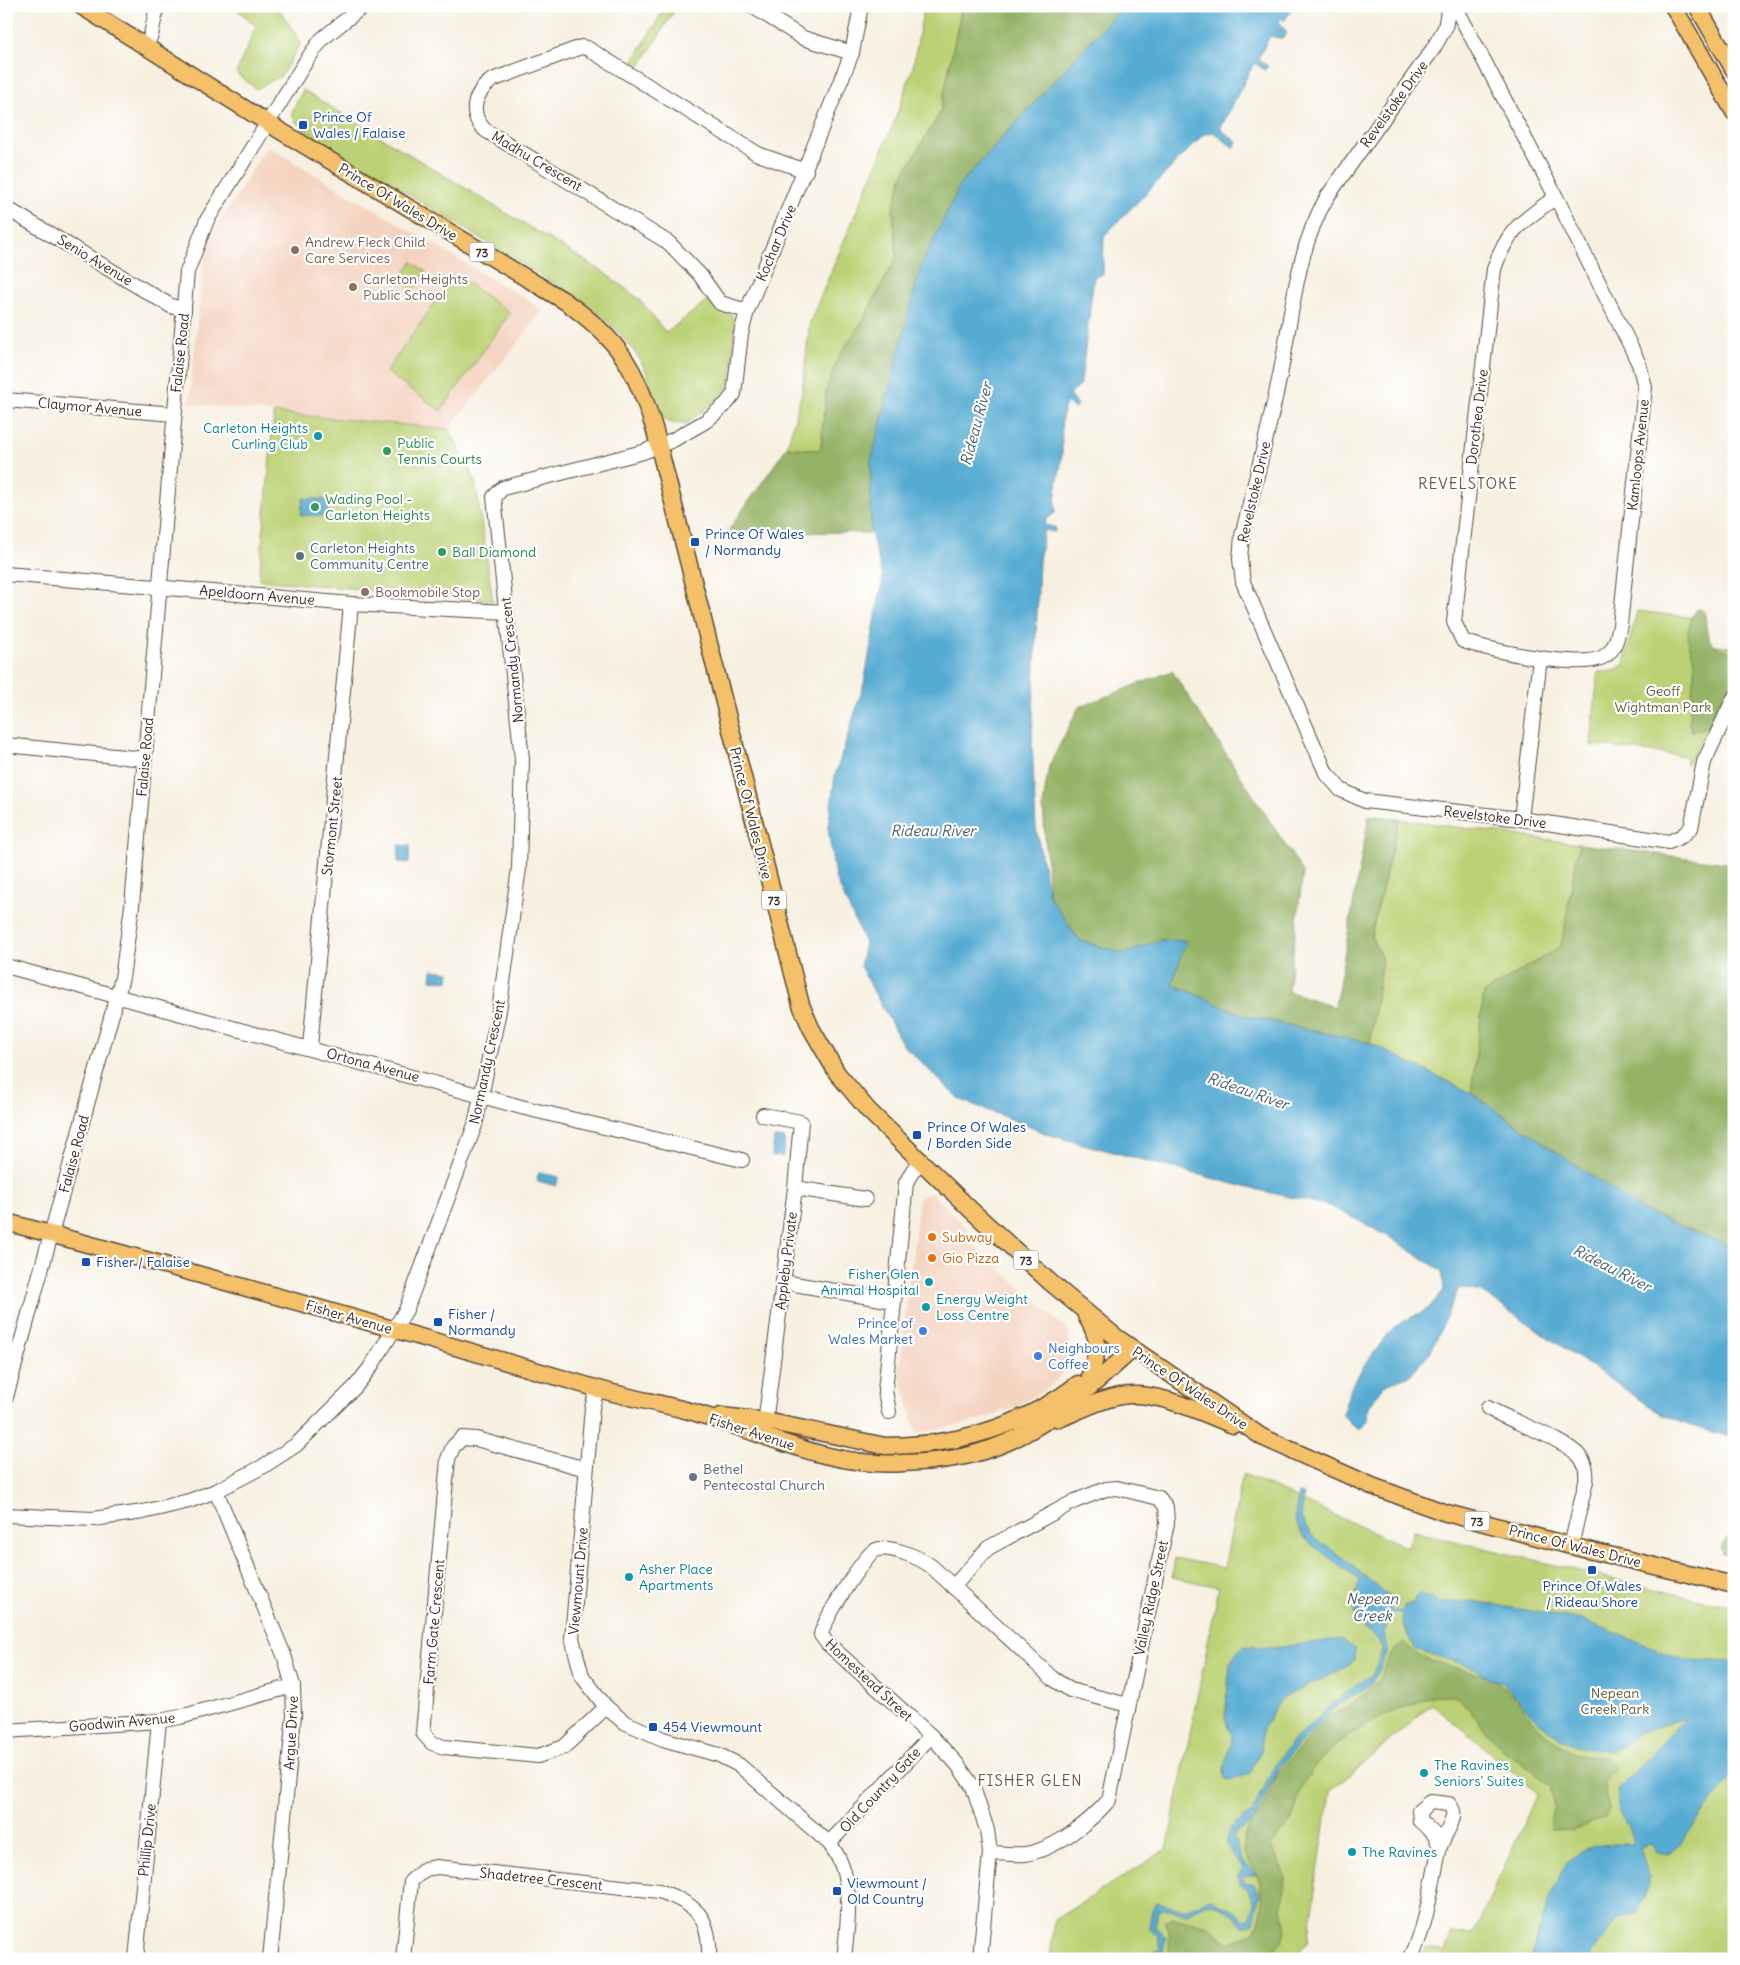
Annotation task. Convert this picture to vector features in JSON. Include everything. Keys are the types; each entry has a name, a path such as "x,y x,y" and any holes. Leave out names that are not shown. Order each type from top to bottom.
{"main road":[{"name":"Prince Of Wales Drive","path":"81,6 584,315 605,333 620,350 633,371 643,394 658,446 801,1006 837,1073 868,1110 972,1210 1081,1308 1128,1345 1262,1437 1372,1486 1443,1512 1571,1546 1734,1585"},
{"path":"1673,6 1734,112"},
{"path":"1697,6 1734,70"},
{"name":"Fisher Avenue","path":"6,1222 394,1329 597,1389 693,1412 766,1421 885,1446 958,1440 1016,1421 1069,1391 1128,1345"},
{"path":"1081,1308 1093,1328 1098,1344 1090,1375"},
{"name":"Fisher Avenue","path":"693,1412 763,1438 858,1461 900,1464 960,1457 980,1453 1038,1427 1087,1390 1128,1345"},
{"path":"1038,1427 1103,1400 1121,1396 1142,1395 1164,1400 1262,1437"},
{"path":"958,1440 960,1457"}],"street":[{"path":"146,47 151,35 157,6"},
{"path":"267,122 322,39 363,6"},
{"path":"752,6 803,38 852,52"},
{"name":"Kochar Drive","path":"658,446 706,421 734,394 747,312 806,171 852,52 861,6"},
{"name":"Revelstoke Drive","path":"1450,6 1445,28 1423,65 1327,197 1315,218 1301,261 1279,381 1242,536 1240,559 1243,582 1326,773 1341,790 1365,801 1520,819 1668,841 1682,836 1691,828 1704,762 1734,698"},
{"name":"Kamloops Avenue","path":"1455,6 1556,197 1639,364 1645,387 1620,624 1615,646 1603,657 1591,661 1540,658"},
{"name":"Madhu Crescent","path":"747,312 720,303 700,275 669,243 485,130 478,123 474,114 475,102 484,85 492,80 581,47 587,48 758,154 806,171"},
{"name":"Falaise Road","path":"6,1397 122,978 132,906 187,272 207,220 267,122"},
{"name":"Dorothea Drive","path":"1540,658 1486,648 1463,641 1454,622 1494,269 1502,246 1516,227 1556,197"},
{"name":"Senio Avenue","path":"6,208 171,306 184,310"},
{"name":"Claymor Avenue","path":"6,400 174,414"},
{"name":"Normandy Crescent","path":"6,1515 93,1519 143,1512 189,1501 216,1491 262,1467 296,1445 356,1387 406,1310 471,1134 481,1095 499,1011 519,868 522,759 494,497 497,492 510,486 658,446"},
{"name":"Apeldoorn Avenue","path":"6,574 352,604 507,612"},
{"name":"Stormont Street","path":"310,1047 352,604"},
{"path":"1520,819 1540,658"},
{"path":"6,746 144,759"},
{"name":"Ortona Avenue","path":"6,966 116,997 310,1047 525,1108 742,1160"},
{"name":"Appleby Private","path":"763,1115 801,1122 795,1188 763,1438"},
{"path":"889,1412 885,1391 906,1184 913,1170 922,1162"},
{"path":"795,1188 865,1199"},
{"path":"783,1282 894,1301"},
{"name":"Viewmount Drive","path":"597,1389 592,1408 572,1638 582,1676 606,1707 624,1722 642,1731 719,1755 739,1765 829,1843 844,1872 848,1892 844,1959"},
{"path":"1488,1408 1564,1445 1582,1459 1586,1481 1571,1546"},
{"name":"Farm Gate Crescent","path":"586,1470 476,1439 462,1438 453,1446 448,1459 423,1733 432,1743 444,1748 538,1756 564,1746 606,1707"},
{"name":"Valley Ridge Street","path":"953,1587 988,1548 1075,1501 1106,1489 1116,1488 1159,1498 1166,1507 1167,1523 1109,1800 1094,1817 1046,1848 1025,1854 990,1853"},
{"name":"Argue Drive","path":"216,1491 284,1655 293,1686 294,1715 270,1959"},
{"name":"Homestead Street","path":"980,1959 990,1853 987,1830 973,1787 958,1765 931,1736 827,1643 821,1635 822,1629 863,1562 873,1551 883,1548 922,1559 1052,1678 1070,1690 1128,1705"},
{"name":"Goodwin Avenue","path":"6,1731 159,1721 293,1686"},
{"name":"Phillip Drive","path":"136,1959 159,1721"},
{"name":"Old Country Gate","path":"829,1843 931,1736"},
{"path":"1410,1959 1416,1947 1427,1908 1440,1846"},
{"name":"Shadetree Crescent","path":"404,1959 411,1881 425,1869 437,1868 659,1891 682,1898 704,1918 710,1939 709,1959"}],"shaded area":[{"name":"Carleton Heights Public School","path":"267,146 544,310 449,429 189,404 203,264 212,235"},
{"path":"931,1193 969,1230 969,1240 1070,1333 1067,1367 1052,1385 1016,1407 979,1420 917,1434 899,1370 919,1198"}],"green space":[{"path":"233,6 277,6 301,43 281,76 256,89 236,73 256,26"},
{"path":"666,6 677,6 641,65 633,61"},
{"path":"924,6 962,6 940,113 903,175 893,209 897,256 865,317 838,357 826,392 821,448 818,450 787,447 802,392 810,322 895,120 913,67"},
{"path":"962,6 1123,6 961,183 871,461 871,533 728,531 787,447 818,450 821,448 826,392 838,357 865,317 897,256 893,209 903,175 940,113"},
{"path":"303,90 602,271 639,299 666,333 708,300 732,316 735,323 732,375 727,387 717,400 684,425 683,422 673,423 667,421 658,408 648,375 639,358 615,328 576,297 302,129 303,127 296,122 291,114"},
{"path":"412,262 426,272 414,290 399,280"},
{"path":"455,274 510,313 441,411 386,372"},
{"path":"274,413 449,429 475,480 493,601 259,580"},
{"path":"1698,608 1705,612 1706,628 1713,644 1734,653 1731,672 1734,690 1722,711 1712,722 1699,730 1691,731 1689,722 1695,662 1689,644 1688,630 1692,616"},
{"name":"Geoff Wightman Park","path":"1637,611 1703,619 1700,642 1734,648 1730,692 1686,765 1686,756 1591,745 1598,672 1614,671 1624,664"},
{"path":"1172,671 1303,872 1288,991 1335,1007 1369,815 1399,819 1371,936 1382,959 1370,1043 1245,1016 1172,984 1186,941 1160,940 1124,954 1079,940 1049,896 1043,805 1049,766 1079,707"},
{"path":"1399,819 1579,844 1562,946 1484,993 1471,1093 1370,1043 1382,959 1371,936"},
{"path":"1579,844 1734,864 1734,1248 1641,1210 1471,1093 1484,993 1561,946"},
{"name":"Nepean Creek Park","path":"1243,1474 1408,1548 1413,1531 1734,1608 1734,1959 1420,1959 1426,1948 1445,1952 1452,1932 1473,1935 1538,1793 1432,1704 1330,1792 1307,1943 1292,1959 1050,1959 1054,1920 1167,1849 1219,1587 1172,1577 1175,1558 1224,1568"},
{"path":"1726,1538 1734,1539 1734,1556 1723,1553 1721,1546"},
{"path":"1403,1642 1425,1658 1475,1673 1500,1684 1515,1698 1539,1728 1557,1743 1578,1755 1602,1757 1612,1762 1616,1768 1603,1781 1608,1808 1604,1818 1572,1831 1550,1829 1549,1825 1554,1805 1550,1785 1500,1747 1460,1699 1448,1695 1431,1697 1397,1710 1350,1735 1323,1757 1302,1786 1292,1818 1271,1846 1282,1866 1285,1878 1282,1906 1286,1932 1282,1942 1266,1959 1168,1959 1170,1936 1164,1921 1173,1917 1182,1921 1209,1926 1229,1943 1253,1932 1259,1923 1263,1904 1259,1879 1244,1853 1244,1839 1247,1829 1262,1811 1278,1773 1328,1717 1351,1705 1378,1681 1392,1653"}],"water":[{"name":"Rideau River","path":"1123,6 1295,6 1284,21 1281,18 1279,21 1287,33 1282,39 1270,36 1258,59 1268,66 1265,70 1254,63 1220,129 1237,142 1234,148 1213,132 1204,134 1104,236 1103,274 1094,277 1081,381 1078,387 1069,395 1077,405 1074,409 1067,402 1064,408 1062,453 1055,505 1056,512 1047,519 1044,525 1055,527 1055,532 1044,530 1039,561 1032,743 1036,828 1049,896 1079,940 1124,954 1160,940 1186,941 1172,984 1245,1016 1370,1043 1471,1093 1641,1210 1734,1248 1734,1438 1691,1426 1663,1415 1481,1292 1459,1288 1431,1351 1410,1375 1384,1386 1368,1407 1367,1422 1360,1429 1350,1423 1342,1414 1353,1383 1394,1327 1429,1308 1444,1290 1442,1271 1388,1236 1330,1206 1245,1187 1053,1136 959,1099 903,1045 860,966 865,943 835,877 828,828 835,776 864,684 883,577 871,533 871,461 921,266 961,183"},
{"name":"Wading Pool - Carleton Heights","path":"303,498 329,500 327,516 301,515"},
{"path":"399,845 410,846 409,863 398,862"},
{"path":"432,970 450,972 449,981 431,980"},
{"path":"774,1138 785,1139 783,1157 772,1156"},
{"path":"540,1172 559,1177 556,1186 538,1181 537,1176"},
{"name":"Nepean Creek","path":"1299,1493 1304,1494 1301,1519 1313,1537 1343,1558 1393,1600 1384,1632 1387,1650 1381,1668 1370,1685 1335,1707 1297,1747 1280,1767 1253,1822 1238,1830 1233,1837 1242,1860 1256,1875 1243,1876 1243,1882 1254,1884 1260,1895 1254,1923 1243,1927 1227,1911 1212,1904 1204,1905 1186,1915 1170,1909 1158,1910 1155,1926 1166,1938 1163,1953 1150,1959 1138,1959 1161,1949 1158,1936 1149,1927 1151,1914 1157,1903 1185,1910 1210,1899 1234,1910 1243,1920 1249,1920 1254,1904 1248,1889 1240,1884 1237,1878 1243,1869 1227,1846 1227,1834 1235,1824 1251,1814 1277,1761 1292,1742 1340,1697 1372,1675 1380,1658 1381,1649 1378,1638 1356,1623 1354,1606 1359,1580 1307,1541 1294,1519"},
{"path":"1419,1593 1441,1603 1473,1601 1583,1620 1685,1660 1734,1662 1734,1772 1678,1847 1669,1853 1656,1853 1650,1845 1640,1848 1649,1876 1645,1898 1635,1913 1617,1919 1588,1959 1531,1959 1554,1887 1568,1862 1582,1850 1604,1845 1632,1844 1629,1829 1618,1808 1619,1789 1685,1718 1636,1734 1625,1745 1613,1751 1584,1748 1561,1739 1536,1720 1503,1682 1489,1679 1473,1667 1415,1649 1403,1623 1403,1612 1404,1606 1414,1602"},
{"path":"1341,1639 1355,1649 1354,1661 1347,1667 1281,1699 1263,1729 1261,1751 1249,1774 1232,1780 1225,1779 1224,1768 1232,1736 1225,1718 1230,1663 1238,1651 1244,1646 1272,1648"}],"waterway":[{"path":"1389,1612 1403,1612"}],"place":[{"name":"Prince Of Wales / Falaise","path":"303,125"},
{"name":"Andrew Fleck Child Care Services","path":"295,250"},
{"name":"Carleton Heights Public School","path":"353,287"},
{"name":"Carleton Heights Curling Club","path":"318,436"},
{"name":"Public Tennis Courts","path":"387,451"},
{"name":"Wading Pool - Carleton Heights","path":"315,507"},
{"name":"Prince Of Wales / Normandy","path":"695,542"},
{"name":"Ball Diamond","path":"442,552"},
{"name":"Carleton Heights Community Centre","path":"300,556"},
{"name":"Bookmobile Stop","path":"365,592"},
{"name":"Prince Of Wales / Borden Side","path":"917,1135"},
{"name":"Subway","path":"932,1237"},
{"name":"Gio Pizza","path":"932,1258"},
{"name":"Fisher / Falaise","path":"86,1262"},
{"name":"Fisher Glen Animal Hospital","path":"929,1282"},
{"name":"Energy Weight Loss Centre","path":"926,1307"},
{"name":"Fisher / Normandy","path":"438,1322"},
{"name":"Prince of Wales Market","path":"923,1331"},
{"name":"Neighbours Coffee","path":"1038,1356"},
{"name":"Bethel Pentecostal Church","path":"693,1477"},
{"name":"Prince Of Wales / Rideau Shore","path":"1592,1570"},
{"name":"Asher Place Apartments","path":"629,1577"},
{"name":"454 Viewmount","path":"653,1727"},
{"name":"The Ravines Seniors' Suites","path":"1424,1773"},
{"name":"The Ravines","path":"1352,1852"},
{"name":"Viewmount / Old Country","path":"837,1891"}],"district":[{"name":"REVELSTOKE","path":"1468,483"},
{"name":"FISHER GLEN","path":"1030,1780"}]}
